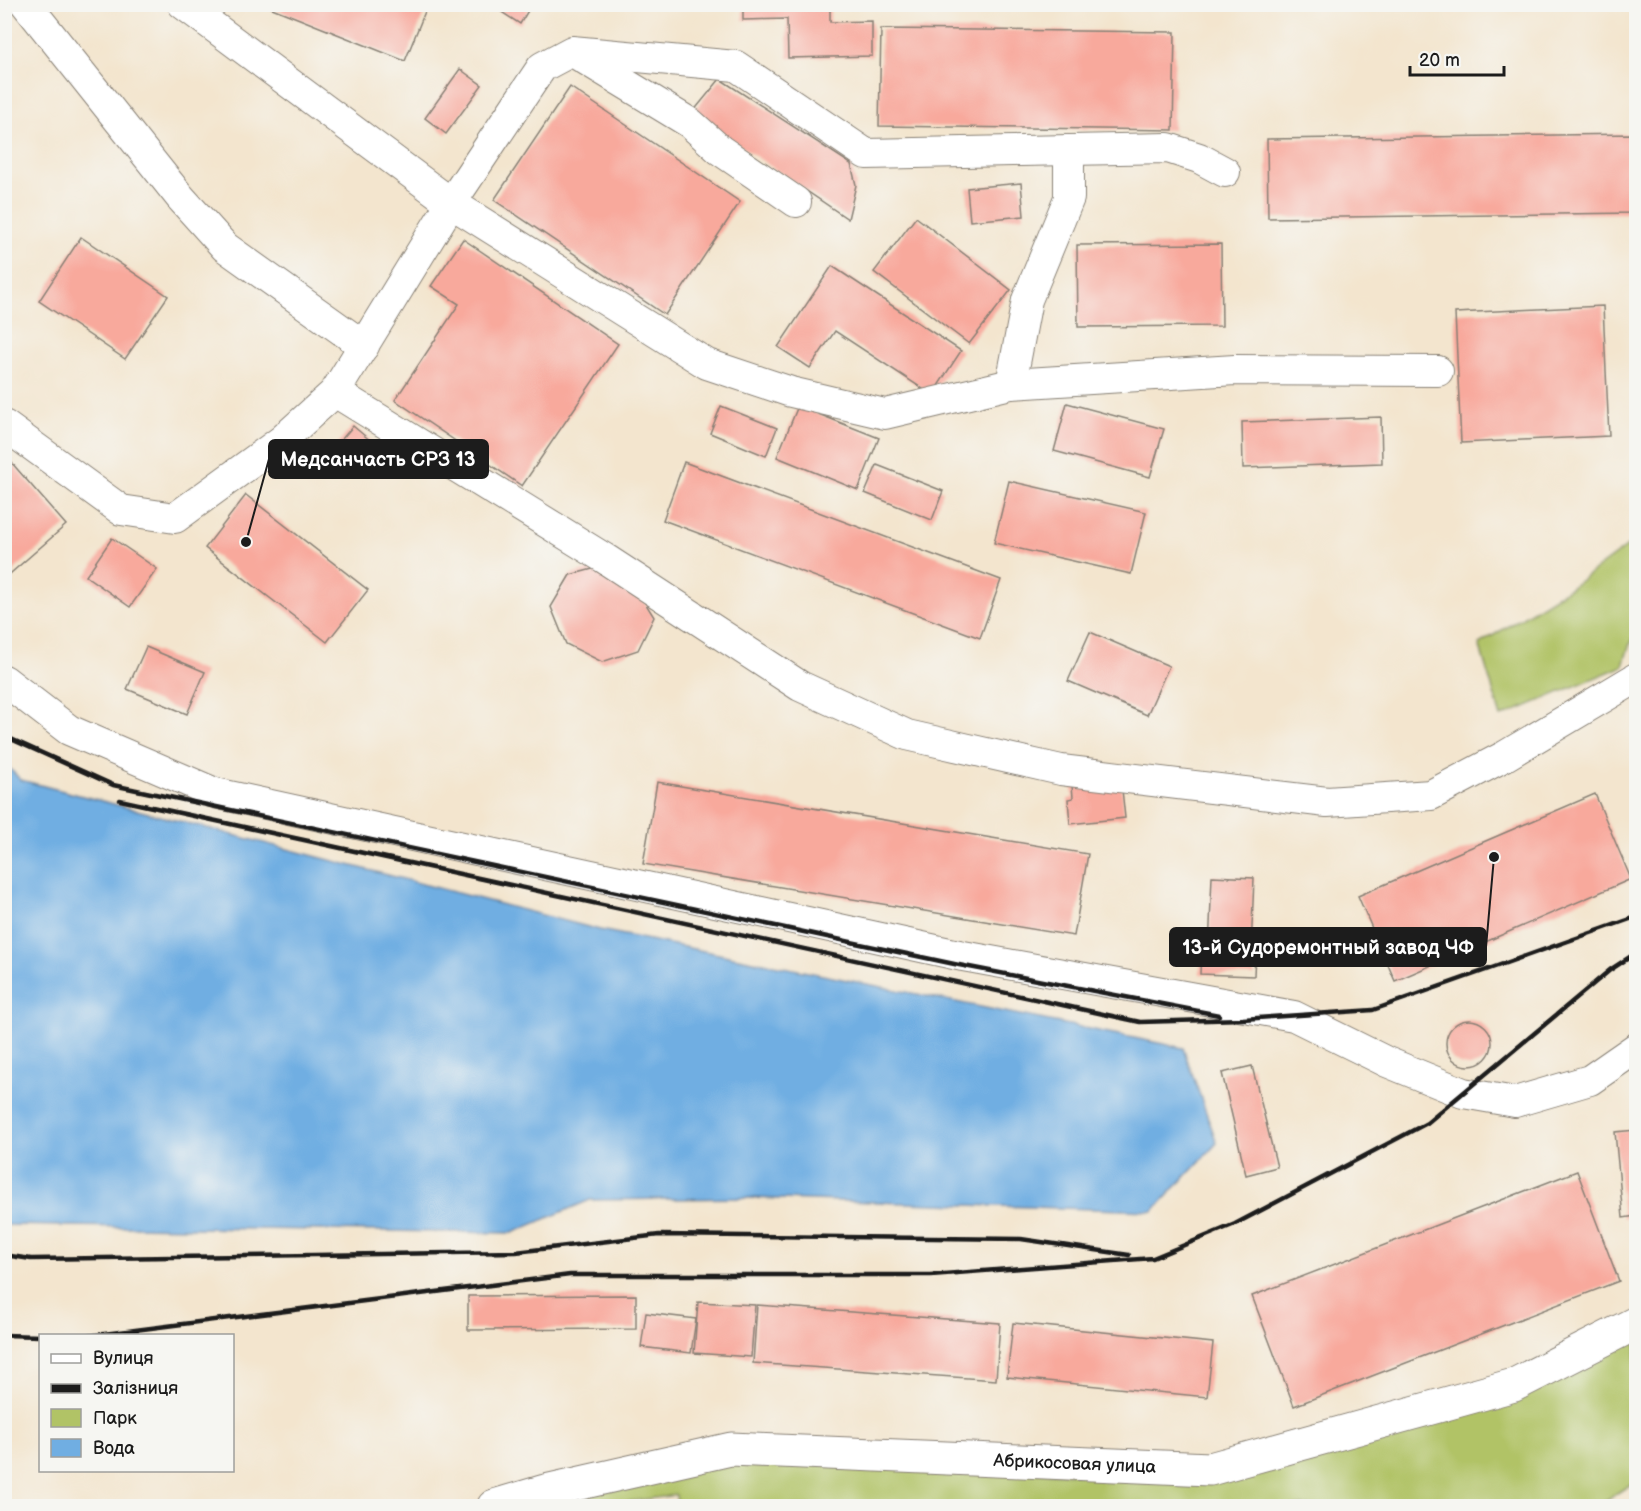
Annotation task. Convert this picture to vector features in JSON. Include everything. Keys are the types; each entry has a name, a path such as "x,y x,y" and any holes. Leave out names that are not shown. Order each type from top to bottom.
{"main road":[{"name":"Абрикосовая улица","path":"494,1506 545,1491 731,1449 1210,1469 1514,1385 1636,1323"}],"lane":[{"path":"26,4 180,197 225,247 364,346"},
{"path":"183,4 451,203 707,364 791,392 885,414 1011,384 1235,370 1438,371"},
{"path":"572,51 690,123 720,150 796,202"},
{"path":"4,425 121,510 175,518 281,441 336,392 451,203 542,67 572,51 736,66 866,154 1168,148 1199,158 1225,172"},
{"path":"1011,384 1027,300 1069,198 1069,150"},
{"path":"336,392 604,558 800,686 907,735 1060,770 1327,802 1431,795 1505,756 1636,678"},
{"path":"4,680 69,730 215,794 963,956 1294,1016 1387,1062 1463,1093 1515,1102 1590,1080 1636,1048"}],"green space":[{"path":"1636,540 1636,635 1629,646 1623,666 1501,717 1479,644 1573,586"},
{"path":"1636,1337 1636,1481 1597,1506 677,1506 676,1495 598,1506 533,1506 729,1458 1215,1480"}],"water":[{"path":"5,764 21,780 600,930 1183,1048 1217,1143 1153,1211 749,1198 590,1200 512,1233 5,1225"}],"building":[{"path":"262,4 428,4 405,61"},
{"path":"496,4 532,4 520,24 494,7"},
{"path":"743,5 830,5 830,22 872,21 872,56 788,58 787,19 743,20"},
{"path":"881,29 1175,32 1173,130 879,126"},
{"path":"460,69 482,85 446,134 425,118"},
{"path":"720,79 851,164 856,185 848,219 692,113"},
{"path":"570,87 740,202 665,315 494,200"},
{"path":"1636,134 1636,213 1268,218 1267,139"},
{"path":"1021,183 1024,216 970,221 967,188"},
{"path":"916,217 1011,290 969,344 874,272"},
{"path":"81,237 168,296 125,359 39,301"},
{"path":"463,239 618,344 522,486 395,400 459,304 431,286"},
{"path":"1221,244 1222,326 1078,327 1077,245"},
{"path":"832,266 961,351 932,395 835,331 810,368 778,347"},
{"path":"1603,306 1609,436 1461,443 1455,313"},
{"path":"1067,403 1164,429 1150,477 1054,451"},
{"path":"721,406 777,428 766,456 710,433"},
{"path":"798,406 879,438 858,490 777,457"},
{"path":"1381,417 1382,463 1243,468 1242,422"},
{"path":"353,426 378,447 354,474 330,453"},
{"path":"4,454 66,525 4,579"},
{"path":"684,462 1001,580 980,638 663,520"},
{"path":"877,465 943,491 932,520 865,493"},
{"path":"1009,481 1146,512 1131,574 994,543"},
{"path":"246,495 368,590 327,642 205,548"},
{"path":"112,538 157,569 130,607 86,576"},
{"path":"600,567 639,593 654,617 638,650 602,662 566,644 551,607 570,575"},
{"path":"1090,632 1169,666 1147,715 1068,681"},
{"path":"146,647 205,672 187,714 127,689"},
{"path":"1121,780 1125,818 1070,824 1068,799 1073,798 1072,785"},
{"path":"657,782 1088,854 1074,936 643,864"},
{"path":"1595,794 1631,879 1395,981 1358,896"},
{"path":"1212,876 1254,878 1251,951 1255,952 1254,976 1200,974 1201,950 1209,949"},
{"path":"1469,1020 1478,1021 1485,1027 1491,1034 1491,1052 1485,1059 1478,1065 1469,1066 1460,1065 1453,1059 1447,1052 1446,1043 1447,1034 1453,1027 1460,1021"},
{"path":"1252,1066 1277,1167 1246,1175 1222,1073"},
{"path":"1636,1130 1636,1216 1623,1218 1615,1132"},
{"path":"1577,1171 1619,1281 1294,1406 1252,1296"},
{"path":"636,1295 636,1329 468,1330 468,1296"},
{"path":"698,1302 755,1305 751,1357 694,1353"},
{"path":"757,1305 1000,1323 996,1380 753,1363"},
{"path":"646,1313 696,1319 691,1353 641,1347"},
{"path":"1013,1323 1213,1343 1207,1397 1007,1377"}],"railway":[{"path":"4,734 113,785 959,965 1219,1015"},
{"path":"120,800 1140,1022 1243,1019 1373,1010 1636,917"},
{"path":"104,1334 570,1275 931,1275 1153,1258 1235,1224 1427,1123 1610,970 1636,953"},
{"path":"4,1255 31,1259 516,1252 659,1235 1021,1239 1129,1255"},
{"path":"4,1335 39,1336"}],"place":[{"name":"Медсанчасть СРЗ 13","path":"246,542"},
{"name":"13-й Судоремонтный завод ЧФ","path":"1494,857"}]}
